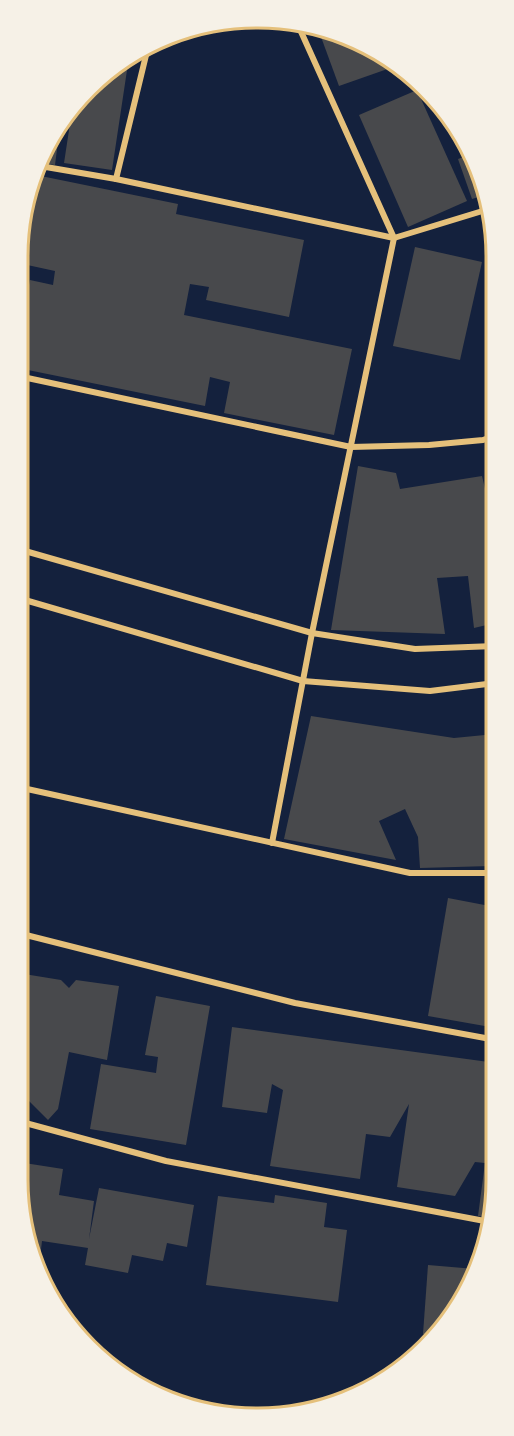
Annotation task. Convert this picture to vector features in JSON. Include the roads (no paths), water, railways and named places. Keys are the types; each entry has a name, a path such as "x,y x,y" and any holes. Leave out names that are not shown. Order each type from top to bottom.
{"street":[{"path":"272,843 312,633 394,238 302,33"},
{"path":"116,179 145,58"},
{"path":"47,167 116,179 394,238 481,211"},
{"path":"28,378 351,447 429,446 486,439"},
{"path":"28,552 312,633 415,648 486,646"},
{"path":"28,601 303,681 430,691 486,684"},
{"path":"28,789 410,873 486,873"},
{"path":"28,936 295,1003 486,1038"},
{"path":"28,1124 166,1161 482,1220"}]}
